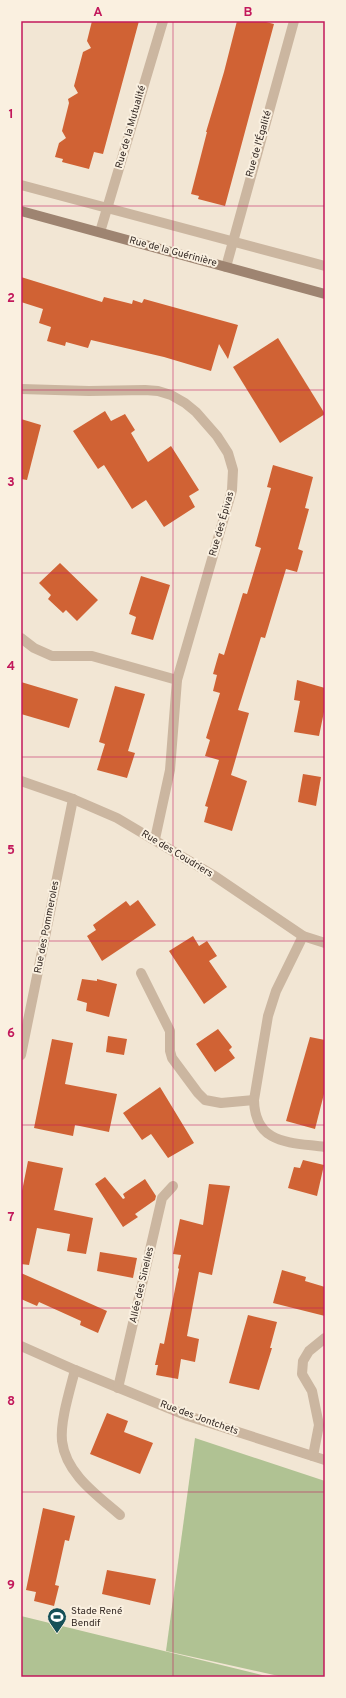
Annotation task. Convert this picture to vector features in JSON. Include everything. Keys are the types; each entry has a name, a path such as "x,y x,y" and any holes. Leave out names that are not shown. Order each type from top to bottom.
{"main road":[{"name":"Rue de la Guérinière","path":"21,211 325,294"}],"street":[{"name":"Rue de la Mutualité","path":"100,232 163,21"},
{"name":"Rue de l'Égalité","path":"226,267 294,21"},
{"path":"21,185 325,266"},
{"name":"Rue des Épivas","path":"21,389 158,391 185,403 196,412 217,436 228,453 233,470 232,490 177,680 170,770 155,839"},
{"path":"21,638 34,648 52,656 92,656 177,680"},
{"name":"Rue des Coudriers","path":"21,781 73,799 117,818 155,839 213,875 303,936 325,942"},
{"name":"Rue des Pommeroles","path":"21,1055 73,799"},
{"path":"303,936 276,990 268,1016 254,1100 254,1113 260,1126 276,1139 325,1147"},
{"path":"141,973 170,1032 170,1051 172,1058 198,1093 205,1100 221,1103 254,1100"},
{"name":"Allée des Sinelles","path":"118,1388 162,1198 174,1186"},
{"path":"313,1456 319,1426 312,1391 302,1374 303,1361 309,1351 325,1338"},
{"name":"Rue des Jontchets","path":"21,1346 75,1370 188,1416 325,1460"},
{"path":"75,1370 63,1427 62,1441 69,1461 80,1478 91,1491 120,1515"}],"green space":[{"path":"195,1438 325,1481 325,1677 283,1677 166,1651"},
{"name":"Stade René Bendif","path":"21,1616 270,1677 21,1677"}],"building":[{"path":"92,21 139,21 103,154 94,152 89,169 62,162 63,159 55,157 59,143 66,138 62,131 69,103 68,99 78,93 74,86 83,52 91,48 87,41"},
{"path":"237,21 262,21 274,24 225,206 198,199 199,196 191,194 206,132"},
{"path":"21,277 102,302 104,297 132,304 133,300 142,303 144,299 238,325 228,359 219,344 211,371 164,357 91,340 88,348 66,342 65,346 47,341 51,327 39,323 43,309 21,302"},
{"path":"278,338 325,414 280,443 233,367"},
{"path":"105,411 111,421 125,414 135,430 131,433 148,462 171,446 199,490 189,496 195,507 164,527 146,500 132,509 104,465 98,469 73,431"},
{"path":"21,419 41,425 27,480 21,479"},
{"path":"273,465 313,477 305,508 309,509 298,549 303,551 297,572 286,569 265,638 261,637 238,710 249,713 231,775 247,781 232,831 204,822 208,807 205,806 219,760 205,756 210,740 206,738 220,693 213,691 217,675 213,674 219,653 224,655 243,593 247,594 261,548 255,546 271,488 267,487"},
{"path":"60,563 98,600 77,621 66,610 63,613 48,599 51,595 39,583"},
{"path":"141,576 170,585 153,640 131,634 136,617 129,614"},
{"path":"297,680 325,688 325,707 319,736 294,732 300,701 294,700"},
{"path":"21,682 78,699 69,728 21,714"},
{"path":"115,686 145,694 128,751 135,753 127,778 97,770 105,744 99,742"},
{"path":"303,774 321,777 316,806 298,802"},
{"path":"138,900 156,925 102,961 87,936 96,930 93,925 126,901 130,906"},
{"path":"193,936 199,946 207,941 217,956 209,961 227,987 204,1004 169,951"},
{"path":"82,979 97,981 97,979 117,984 109,1017 86,1011 87,1003 77,1000"},
{"path":"218,1029 232,1047 229,1050 235,1058 215,1072 196,1044"},
{"path":"108,1036 127,1039 124,1055 106,1052"},
{"path":"310,1037 325,1040 325,1090 315,1129 286,1121"},
{"path":"52,1039 73,1043 65,1084 117,1094 109,1132 75,1125 73,1136 34,1128"},
{"path":"160,1087 194,1143 168,1158 151,1134 142,1140 123,1113"},
{"path":"303,1160 324,1165 317,1196 288,1188 294,1167 300,1168"},
{"path":"28,1161 63,1168 54,1210 93,1218 86,1254 67,1251 70,1234 37,1228 29,1265 21,1264 21,1196"},
{"path":"105,1177 123,1199 125,1198 123,1194 145,1179 156,1196 155,1200 135,1214 138,1217 123,1227 95,1184"},
{"path":"209,1184 230,1186 212,1275 199,1272 187,1336 199,1339 195,1362 181,1359 178,1379 156,1375 158,1365 155,1365 160,1343 164,1344 179,1269 181,1255 173,1254 180,1219 203,1225"},
{"path":"100,1252 137,1258 133,1278 97,1271"},
{"path":"282,1270 306,1277 305,1281 325,1287 325,1316 273,1303"},
{"path":"21,1273 107,1311 98,1333 80,1325 81,1321 39,1302 37,1306 21,1299"},
{"path":"248,1315 277,1322 270,1348 272,1348 259,1390 229,1383"},
{"path":"107,1413 128,1421 124,1432 153,1443 140,1474 90,1454"},
{"path":"43,1508 75,1516 69,1541 65,1540 55,1585 59,1586 54,1606 34,1601 36,1592 26,1590"},
{"path":"107,1570 156,1579 150,1605 102,1594"}],"place":[{"name":"Stade René Bendif","path":"57,1634"}]}
